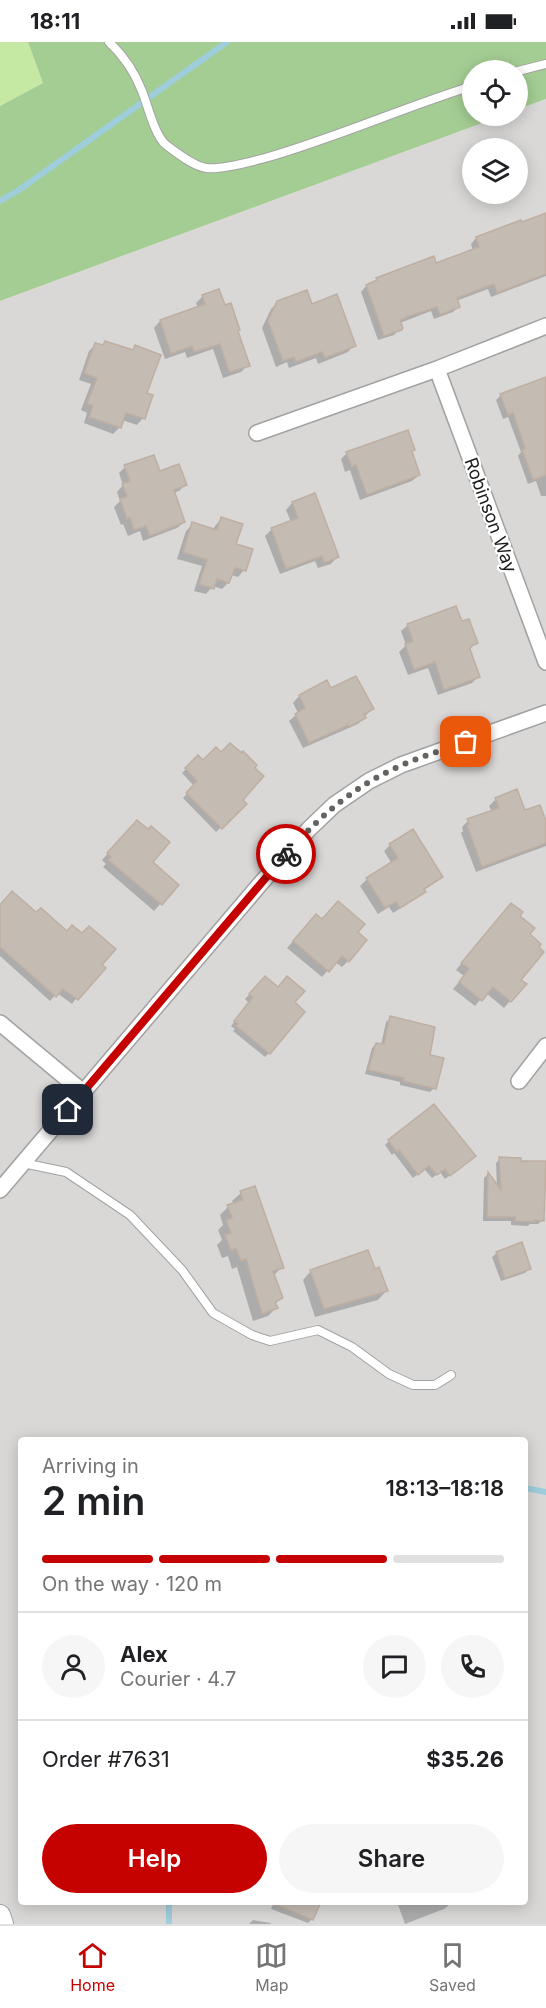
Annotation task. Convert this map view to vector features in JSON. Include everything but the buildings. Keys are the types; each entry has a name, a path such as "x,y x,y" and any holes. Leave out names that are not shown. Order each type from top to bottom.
{"street":[{"path":"256,433 436,369 546,326"},
{"name":"Robinson Way","path":"436,369 546,662"},
{"path":"0,1190 274,867 334,805 369,782 401,765 546,713"},
{"path":"0,1023 82,1092"},
{"path":"519,1081 546,1046"},
{"path":"0,1915 3,1924"}],"lane":[{"path":"109,42 129,65 164,143 189,161 206,168 242,164 309,146 462,90"},
{"path":"528,68 546,64"},
{"path":"23,1163 66,1172 130,1215 182,1270 213,1313 252,1335 270,1341 318,1330 352,1347 389,1374 413,1385 435,1385 451,1375"}],"shaded area":[{"path":"546,99 546,1924 0,1924 0,301 474,126 528,126 528,105"}],"green space":[{"path":"0,42 28,42 43,83 0,106"},
{"path":"28,42 546,42 546,99 528,105 528,60 462,60 462,126 474,126 0,301 0,106 43,83"}],"waterway":[{"path":"0,201 19,190 227,42"},
{"path":"528,1489 546,1492"},
{"path":"169,1905 169,1924"}],"way so far":[{"path":"286,854 334,805 369,782 401,765 466,742"}],"route":[{"path":"68,1110 286,854"}]}
